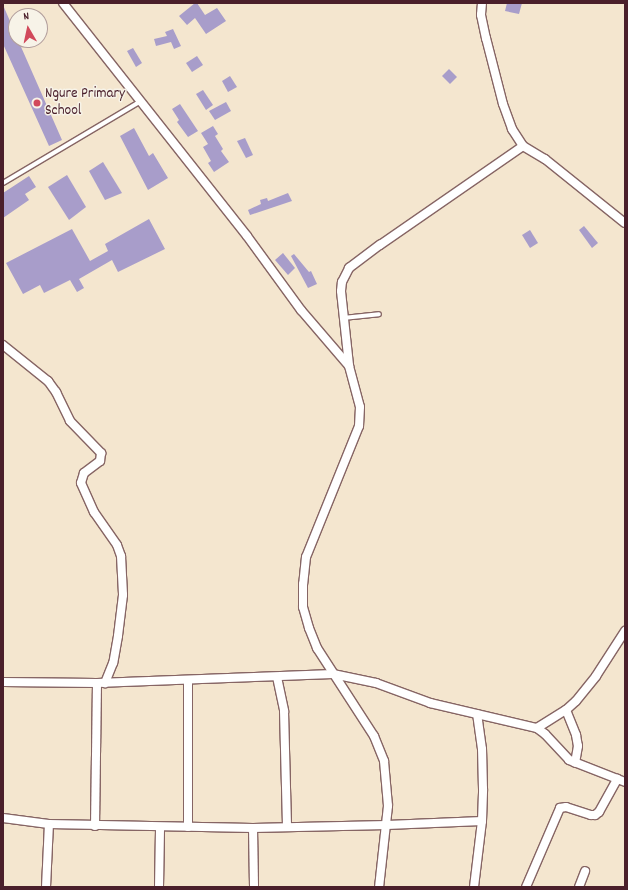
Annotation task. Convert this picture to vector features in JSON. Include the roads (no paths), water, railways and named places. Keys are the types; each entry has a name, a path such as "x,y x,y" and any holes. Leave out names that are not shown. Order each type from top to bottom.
{"street":[{"path":"63,3 247,236 302,310 349,366"},
{"path":"482,3 481,15 503,104 512,129 523,146 545,159 625,223"},
{"path":"379,887 387,825 387,786 382,754 374,736 317,648 303,607 303,584 306,557 356,437 359,426 360,415 358,398 349,366 343,318 342,282 349,268 523,146"},
{"path":"3,345 48,381 56,392 70,421 101,453 100,461 88,468 84,473 81,484 94,512 117,545 122,556 123,594 118,636 113,663 101,683 95,826"},
{"path":"537,728 566,710 596,676 625,632"},
{"path":"3,690 3,682 101,683 333,674 376,683 430,703 537,728 545,734 569,760 625,782"},
{"path":"277,677 284,711 287,826"},
{"path":"188,680 188,827"},
{"path":"566,710 576,735 578,746 575,763"},
{"path":"474,887 482,821 482,749 477,714"},
{"path":"526,887 560,808 566,807 595,815 599,812 617,779"},
{"path":"3,818 49,824 95,826 253,828 482,821"},
{"path":"46,887 49,824"},
{"path":"159,887 160,827"},
{"path":"253,828 254,887"},
{"path":"579,887 585,871"}],"lane":[{"path":"3,183 141,101"},
{"path":"343,318 379,314"}],"place":[{"name":"Ngure Primary School","path":"37,103"}]}
